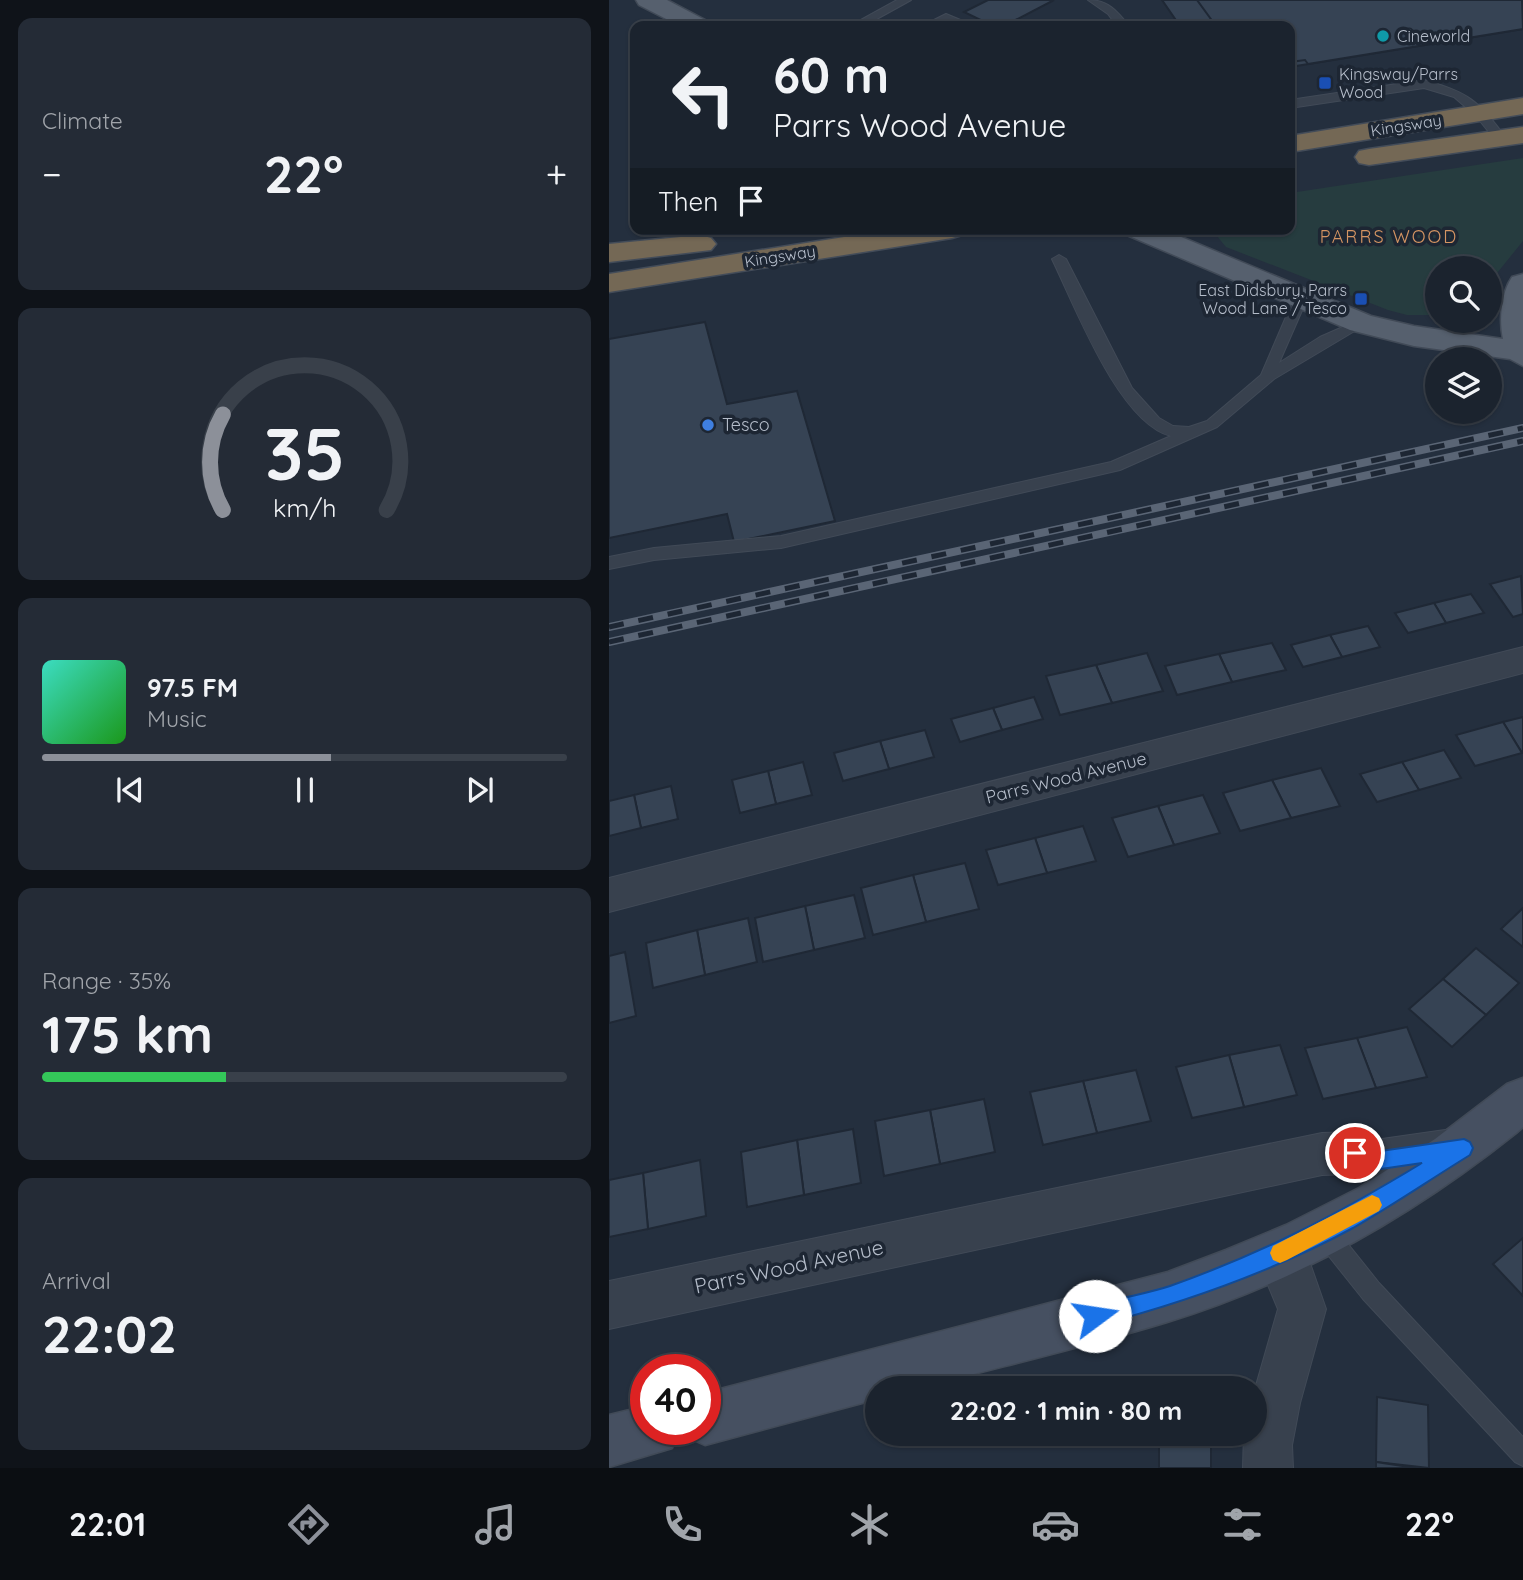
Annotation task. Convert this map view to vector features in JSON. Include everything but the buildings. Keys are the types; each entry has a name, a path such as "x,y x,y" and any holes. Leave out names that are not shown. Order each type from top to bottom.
{"highway":[{"name":"Kingsway","path":"1295,143 1523,106"},
{"name":"Kingsway","path":"1295,168 1511,137"},
{"name":"Kingsway","path":"609,253 757,235"},
{"name":"Kingsway","path":"609,283 914,235"}],"main road":[{"path":"648,0 688,21"},
{"path":"1151,235 1300,299 1374,327 1522,353 1515,324 1522,284"},
{"path":"1184,235 1207,259"},
{"path":"1502,297 1522,284"},
{"path":"1374,327 1425,322"}],"street":[{"name":"Parrs Wood Avenue","path":"609,895 1523,660"},
{"path":"721,1415 1168,1297 1278,1254 1324,1232 1464,1148 1523,1098"},
{"name":"Parrs Wood Avenue","path":"609,1305 1322,1154 1355,1153 1374,1161 1464,1148"},
{"path":"1268,1468 1266,1445 1287,1354 1302,1309 1294,1283 1278,1254"},
{"path":"609,1441 630,1436"}],"lane":[{"path":"865,21 905,0"},
{"path":"1094,0 1117,21"},
{"path":"938,21 946,17 955,21"},
{"path":"1295,103 1424,83 1458,94 1511,137"},
{"path":"1059,259 1123,391 1137,408 1171,428 1182,430 1209,425"},
{"path":"1268,377 1271,357 1287,334 1300,299"},
{"path":"609,563 654,554 781,542 1102,469 1141,457 1209,425 1268,377 1326,337 1374,327"},
{"path":"1324,1232 1371,1291 1523,1454"}],"green space":[{"path":"1523,158 1523,241 1502,267 1502,256 1425,256 1425,315 1407,315 1388,310 1226,247 1216,235 1295,235 1295,192"}],"railway":[{"path":"609,627 1523,428"},
{"path":"609,642 1523,441"}],"slow traffic":[{"path":"1280,1253 1372,1205"}],"place":[{"name":"Cineworld","path":"1383,36"},
{"name":"Kingsway/Parrs Wood","path":"1325,83"},
{"name":"East Didsbury, Parrs Wood Lane / Tesco","path":"1361,299"},
{"name":"Tesco","path":"708,425"}],"district":[{"name":"PARRS WOOD","path":"1389,237"}],"route":[{"path":"1095,1316 1168,1297 1278,1254 1345,1221 1464,1148 1374,1161 1355,1153"}]}
